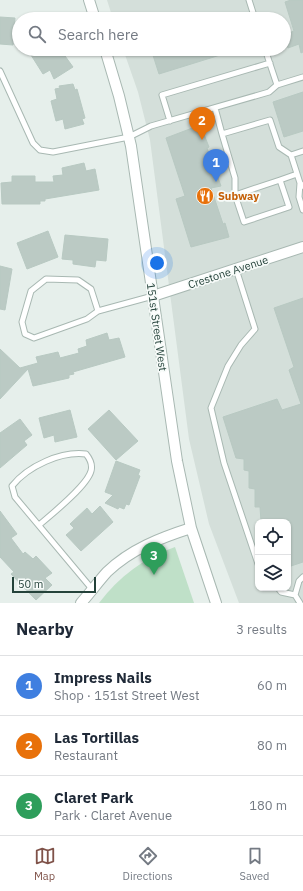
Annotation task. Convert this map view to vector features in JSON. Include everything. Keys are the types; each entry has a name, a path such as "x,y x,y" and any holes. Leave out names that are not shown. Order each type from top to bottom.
{"street":[{"path":"89,0 93,12"},
{"name":"151st Street West","path":"107,56 129,136 177,461 191,528 216,603"},
{"name":"Crestone Avenue","path":"153,296 303,247"},
{"path":"81,603 109,571 139,549 161,538 191,528"}],"lane":[{"path":"249,0 253,12"},
{"path":"268,56 277,85"},
{"path":"170,121 162,95 270,63"},
{"path":"0,71 32,143 40,150 53,152 129,136 152,126 269,92 277,85 303,77"},
{"path":"215,108 235,178 234,195 244,222 289,207 280,180"},
{"path":"222,134 270,120 278,147 291,155 302,184 299,197 303,210"},
{"path":"291,155 303,151"},
{"path":"234,195 297,174"},
{"path":"236,269 255,329 241,345 228,366 212,408 224,463 255,555"},
{"path":"98,311 90,289 78,280 46,279 31,291 22,322 24,334 34,338 87,319 98,311 153,296"},
{"path":"39,525 85,483 91,471 91,461 86,454 75,453 46,462 19,478 12,486 15,497 92,589"},
{"path":"295,595 299,581 303,577"},
{"path":"281,591 295,595 300,603"}],"shaded area":[{"path":"107,0 303,0 303,603 239,603 209,524 189,439 150,140 138,92 125,56 291,56 291,12 111,12"}],"green space":[{"path":"175,547 194,603 99,603 132,569 163,551"}],"building":[{"path":"291,0 303,0 303,52 301,53 299,44 291,47 291,32 294,31 291,21 291,12 288,12 285,2"},
{"path":"0,17 12,18 12,45 0,44"},
{"path":"32,56 65,56 73,67 54,79 50,70 43,74"},
{"path":"153,56 217,56 159,74"},
{"path":"73,84 75,90 77,89 85,118 82,119 84,124 65,129 63,119 56,121 51,101 57,99 55,89 60,88 59,86"},
{"path":"303,92 303,131 284,137 273,102"},
{"path":"195,127 201,127 209,147 207,148 221,186 211,188 229,237 191,247 176,199 185,196 166,138"},
{"path":"84,163 86,171 95,169 99,190 45,199 45,201 40,201 40,204 2,204 1,183 12,182 12,176 35,176 35,182 54,182 53,176 63,175 62,168"},
{"path":"48,231 58,257 27,269 17,243"},
{"path":"65,235 108,239 106,261 96,260 95,267 73,264 73,260 62,259"},
{"path":"0,266 12,269 5,310 0,309"},
{"path":"303,298 303,562 291,566 291,519 261,519 260,507 255,507 255,489 249,488 249,471 244,470 244,459 236,458 223,417 277,399 282,410 301,404 289,370 294,367 274,308"},
{"path":"107,333 109,340 119,338 125,357 73,372 74,374 69,375 69,378 33,386 28,369 0,399 0,349 20,368 38,363 36,357 58,352 60,358 79,353 78,349 87,346 86,340"},
{"path":"70,410 77,437 55,442 54,435 44,438 39,418"},
{"path":"109,410 138,441 116,460 88,429"},
{"path":"20,419 32,435 24,441 27,445 0,468 0,433"},
{"path":"116,461 140,470 138,475 140,476 129,505 126,504 124,509 119,507 118,509 105,503 113,495 105,492"},
{"path":"100,506 113,522 81,551 66,535 74,528 70,524 87,508 92,514"},
{"path":"0,511 17,534 11,538 23,554 25,552 33,559 36,556 52,573 45,578 52,585 36,600 11,574 14,572 0,557"}],"place":[{"name":"Las Tortillas","path":"202,140"},
{"name":"Impress Nails","path":"216,182"},
{"name":"Subway","path":"205,196"},
{"name":"Claret Park","path":"154,575"}]}
